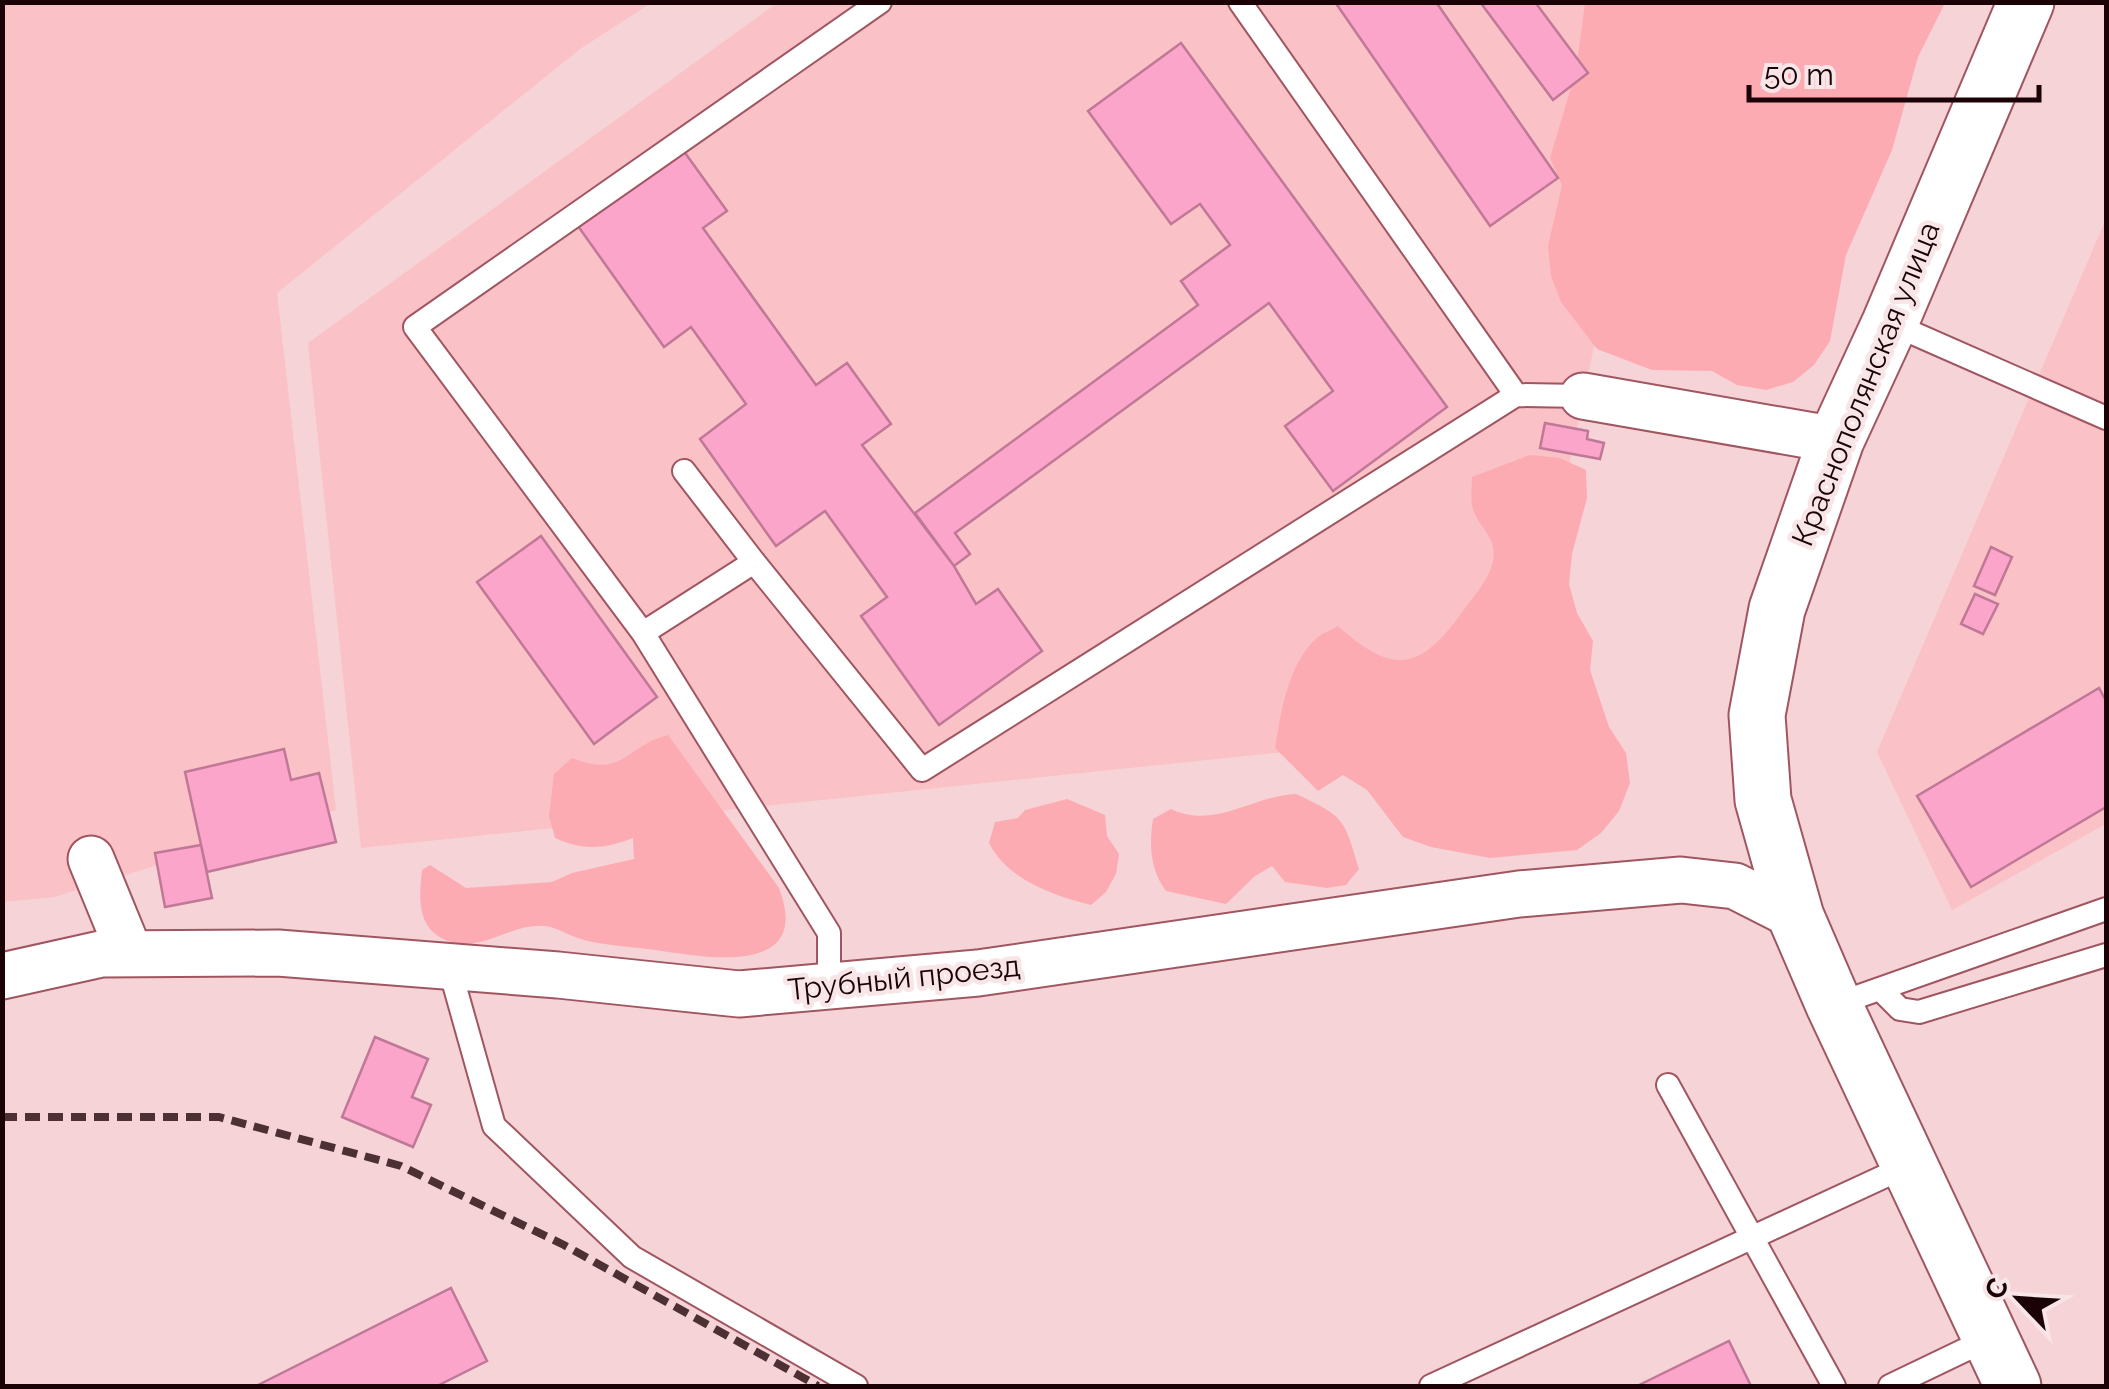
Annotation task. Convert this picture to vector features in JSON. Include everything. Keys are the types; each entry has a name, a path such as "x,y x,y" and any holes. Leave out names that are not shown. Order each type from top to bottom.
{"main road":[{"name":"Краснополянская улица","path":"2013,1386 1909,1165 1857,997 1796,917 1763,800 1757,716 1776,609 1836,440 2026,2"}],"street":[{"path":"1583,396 1836,440"},
{"path":"91,858 130,954"},
{"name":"Трубный проезд","path":"2,976 100,954 278,953 739,994 978,972 1519,894 1682,880 1736,886 1796,917"}],"lane":[{"path":"828,986 829,933 643,633 415,327 880,2"},
{"path":"1240,2 1516,395"},
{"path":"1890,323 2106,418"},
{"path":"684,470 922,770 1516,395 1583,396"},
{"path":"643,633 754,562"},
{"path":"1857,997 2106,910"},
{"path":"1857,997 1920,1012 2106,955"},
{"path":"448,966 494,1126 632,1257 856,1386"},
{"path":"1668,1085 1834,1386"},
{"path":"1431,1386 1909,1165"},
{"path":"1890,1386 1990,1338"}],"shaded area":[{"path":"3,3 651,3 580,49 277,293 336,810 54,897 3,902"},
{"path":"777,3 1666,3 1514,728 361,848 308,343"},
{"path":"1585,3 1945,3 1918,57 1892,150 1846,255 1830,341 1814,365 1793,382 1766,390 1737,385 1712,371 1652,370 1597,349 1561,302 1551,276 1548,246 1562,185 1550,158 1576,71"},
{"path":"2106,219 2106,824 1952,910 1877,752"},
{"path":"1530,455 1560,458 1586,470 1587,498 1572,554 1569,584 1577,613 1593,641 1590,670 1609,727 1626,753 1630,783 1619,811 1601,833 1577,850 1490,858 1431,847 1403,837 1367,790 1343,775 1318,791 1275,748 1293,675 1307,648 1319,636 1338,626 1375,653 1405,660 1433,646 1448,631 1483,583 1494,556 1491,541 1473,509 1472,477"},
{"path":"668,735 779,888 786,917 781,936 768,949 749,955 702,956 596,943 545,926 461,944 430,929 422,912 420,891 422,870 430,865 466,888 552,882 572,873 634,859 633,838 594,847 555,838 549,816 554,774 572,758 603,765 614,763"},
{"path":"1296,794 1334,814 1345,829 1359,869 1346,885 1327,888 1285,882 1272,866 1255,876 1226,904 1166,891 1152,856 1153,819 1171,809 1203,816"},
{"path":"1067,799 1105,815 1107,836 1119,854 1116,874 1106,892 1091,905 1032,884 1007,867 989,843 995,822 1018,818 1025,810"}],"building":[{"path":"1335,2 1436,2 1558,178 1490,226"},
{"path":"1480,2 1535,2 1588,73 1553,100"},
{"path":"1181,43 1447,407 1333,491 1285,426 1333,391 1269,303 955,533 970,554 954,566 915,513 1198,305 1181,281 1230,245 1200,204 1171,224 1088,111"},
{"path":"683,150 727,211 703,228 816,385 847,363 891,424 862,445 954,566 976,604 998,589 1042,651 939,725 861,616 887,597 825,511 776,546 700,439 746,404 691,327 664,347 578,226"},
{"path":"1545,423 1588,431 1587,439 1604,443 1600,459 1540,448"},
{"path":"541,536 657,697 594,744 477,582"},
{"path":"1991,547 2012,557 1995,595 1974,586"},
{"path":"1975,594 1998,604 1983,634 1961,624"},
{"path":"2099,688 2106,701 2106,807 1971,887 1917,796"},
{"path":"284,749 291,780 319,773 336,842 207,872 185,772"},
{"path":"201,845 212,898 165,907 155,853"},
{"path":"375,1037 428,1059 412,1097 431,1105 413,1147 342,1117"},
{"path":"451,1288 487,1361 437,1386 256,1386"},
{"path":"1729,1341 1751,1386 1637,1386"}],"railway":[{"path":"2,1117 219,1117 401,1166 564,1245 818,1386"}]}
